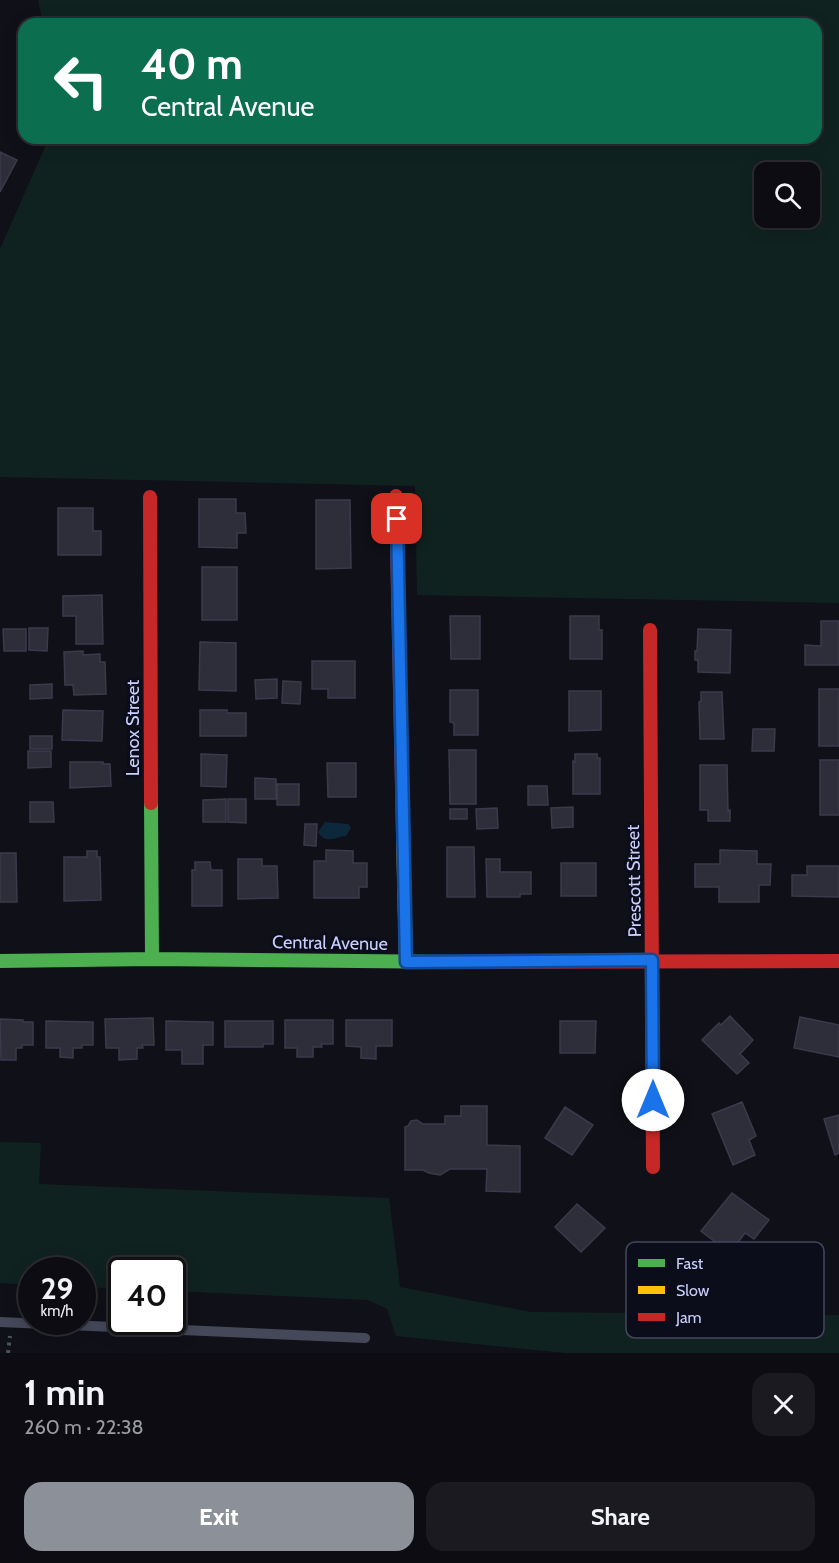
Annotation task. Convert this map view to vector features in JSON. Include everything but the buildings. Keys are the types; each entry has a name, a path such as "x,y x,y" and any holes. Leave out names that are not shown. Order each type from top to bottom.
{"street":[{"path":"396,496 406,962"},
{"name":"Lenox Street","path":"150,497 152,959"},
{"name":"Prescott Street","path":"650,630 653,1167"},
{"name":"Central Avenue","path":"0,960 839,961"}],"lane":[{"path":"0,1322 365,1338"}],"path":[{"path":"8,1353 9,1341"}],"green space":[{"path":"38,0 839,0 839,603 417,595 415,486 0,477 0,249 46,144 822,144 822,18 42,18"},
{"path":"0,1142 41,1143 39,1184 389,1198 400,1287 531,1312 626,1313 626,1338 824,1338 824,1315 839,1315 839,1353 566,1353 396,1336 387,1309 368,1300 186,1292 186,1257 108,1257 108,1288 96,1288 96,1257 18,1257 18,1284 0,1283"}],"water":[{"path":"325,822 348,824 351,828 346,836 327,839 318,832"}],"traffic: fast":[{"path":"151,803 152,959"},
{"path":"0,961 152,959 459,962"}],"traffic: slow":[{"path":"403,834 406,962"}],"traffic: jam":[{"path":"396,496 403,834"},
{"path":"150,497 151,803"},
{"path":"650,630 653,1167"},
{"path":"459,962 839,961"}],"route":[{"path":"397,519 406,962 652,960 653,1100"}]}
